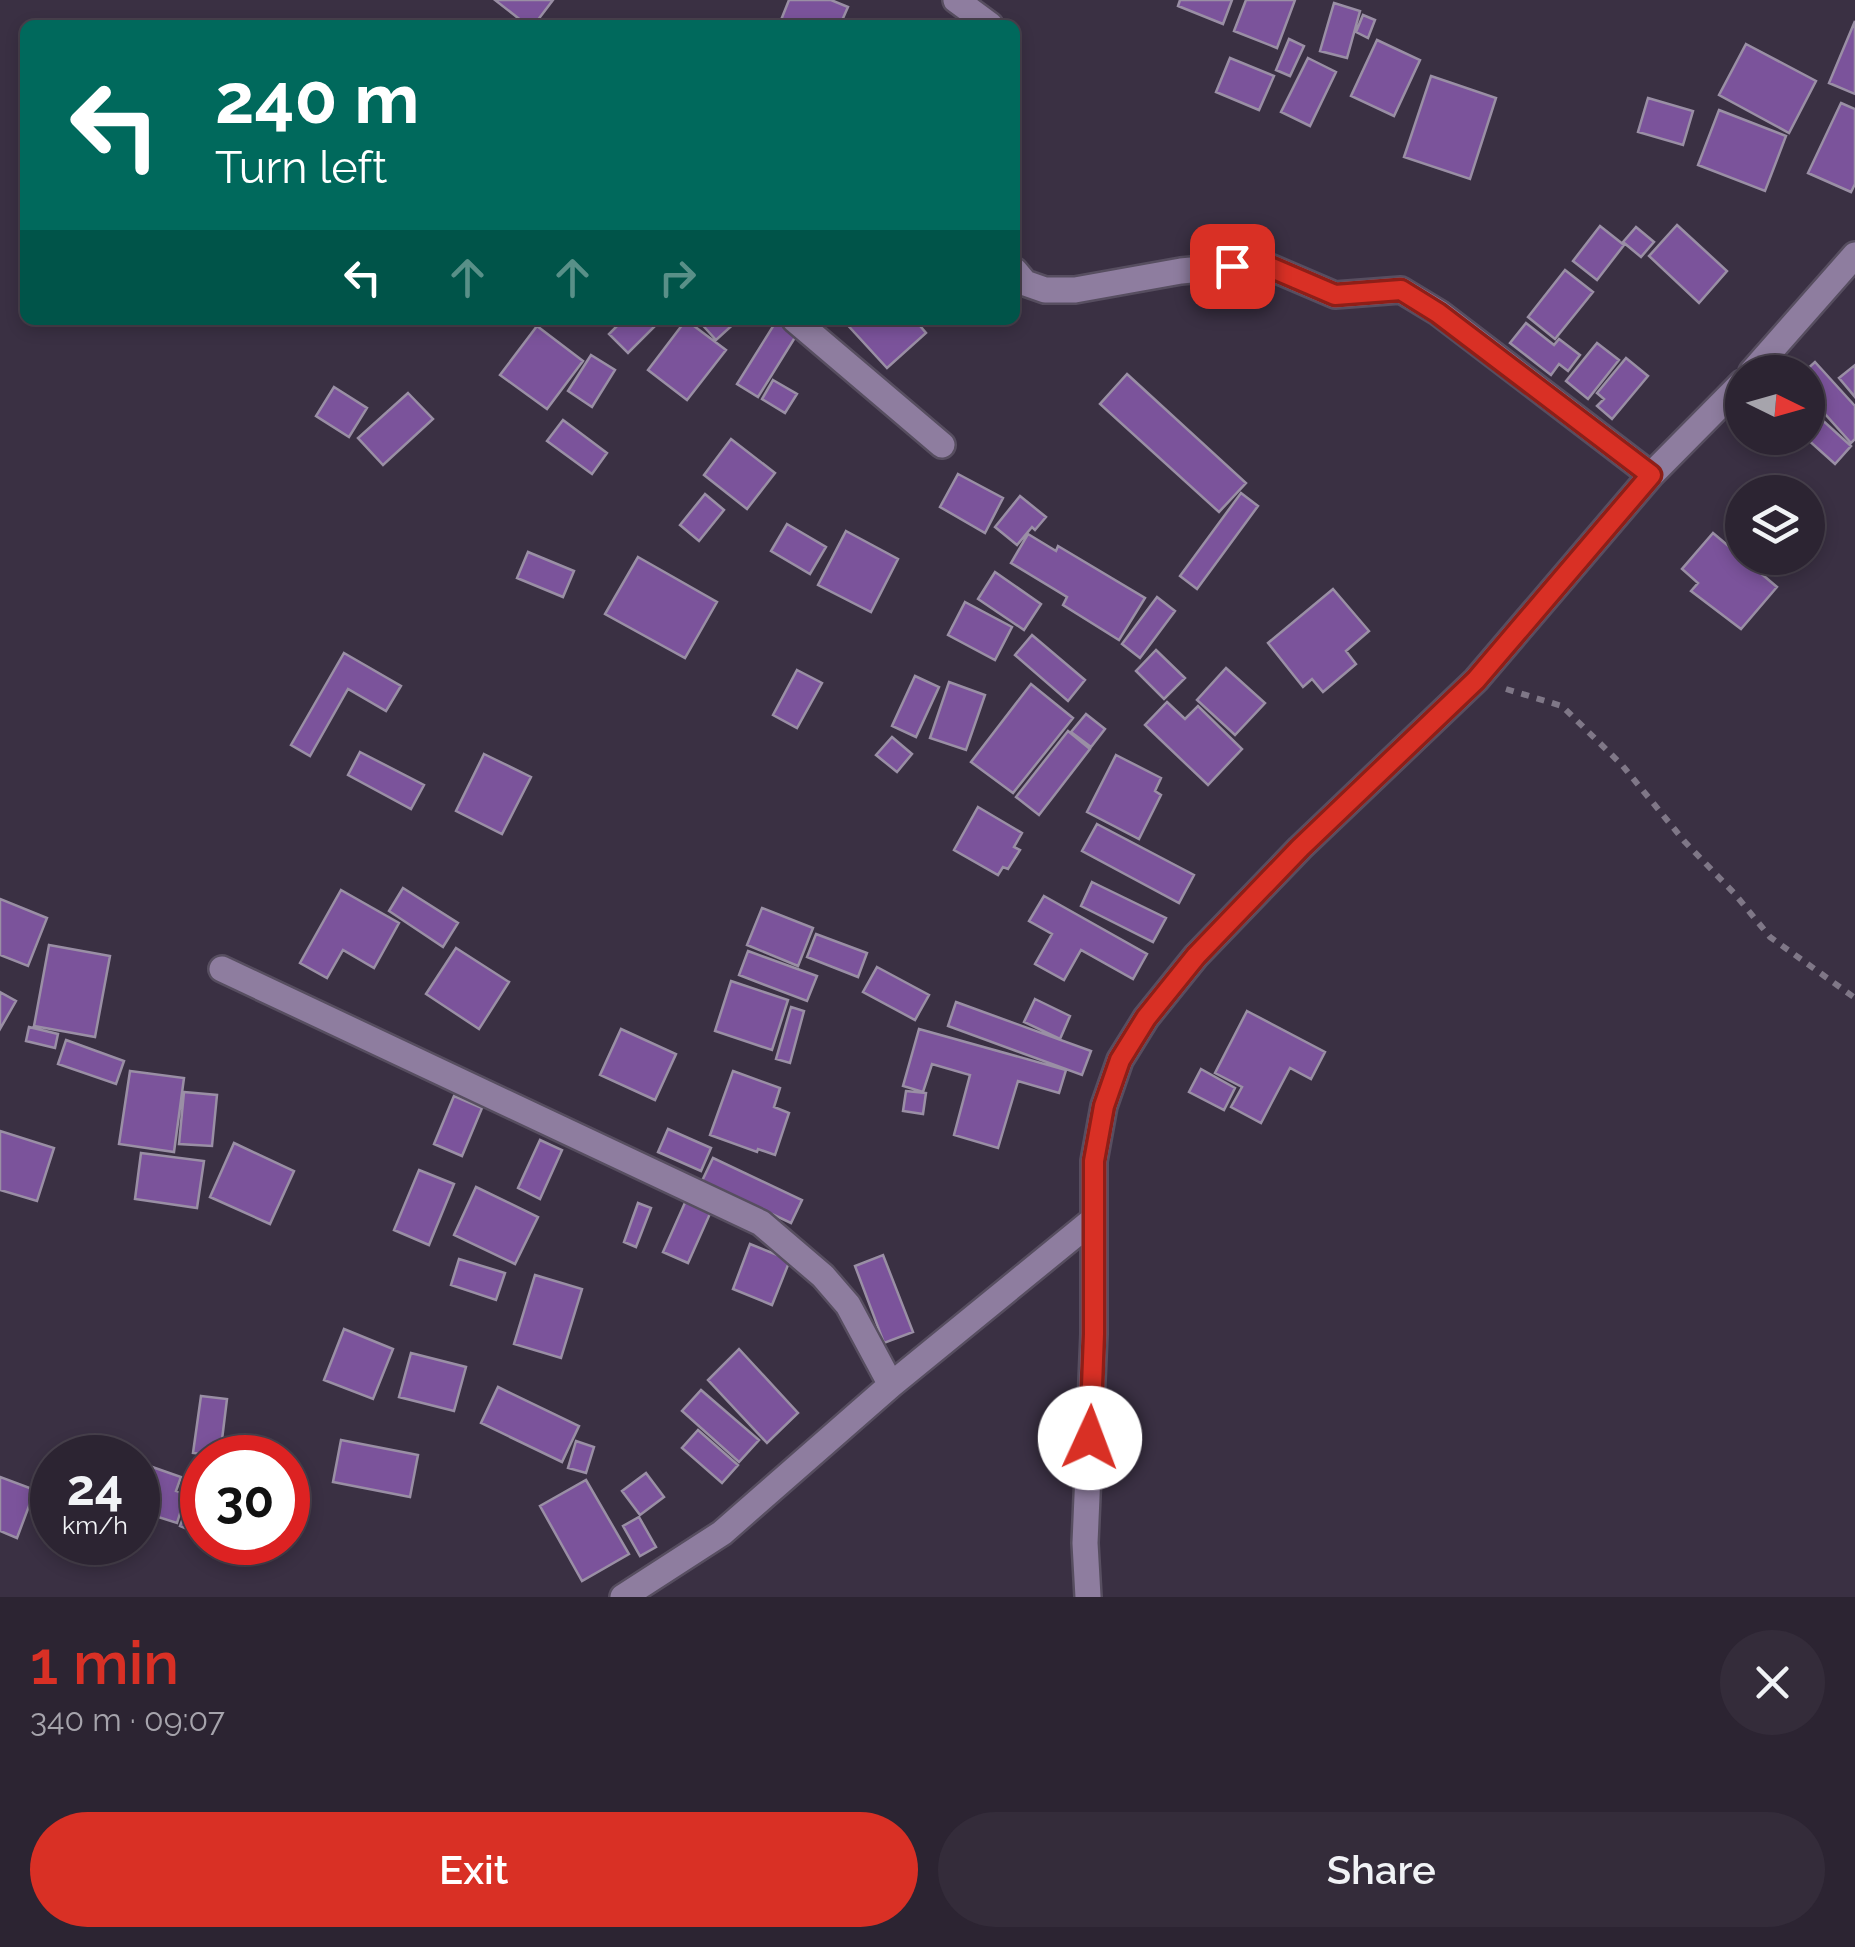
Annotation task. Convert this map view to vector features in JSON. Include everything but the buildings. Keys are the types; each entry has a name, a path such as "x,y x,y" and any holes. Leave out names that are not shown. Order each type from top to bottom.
{"street":[{"path":"956,0 983,20"},
{"path":"1767,355 1855,255"},
{"path":"1020,277 1025,283 1045,290 1075,290 1232,266 1272,268 1335,295 1401,290 1438,313 1651,475"},
{"path":"801,325 942,444"},
{"path":"1088,1597 1085,1543 1094,1334 1094,1161 1104,1106 1120,1060 1146,1018 1196,956 1300,848 1476,680 1651,475 1725,399"},
{"path":"222,969 761,1223 823,1276 848,1305 891,1385"},
{"path":"623,1597 722,1533 891,1385 1093,1220"}],"path":[{"path":"1476,680 1562,706 1622,765 1770,937 1855,998"}],"route":[{"path":"1090,1438 1094,1161 1104,1106 1120,1060 1146,1018 1196,956 1300,848 1476,680 1651,475 1438,313 1401,290 1335,295 1272,268 1232,266"}]}
